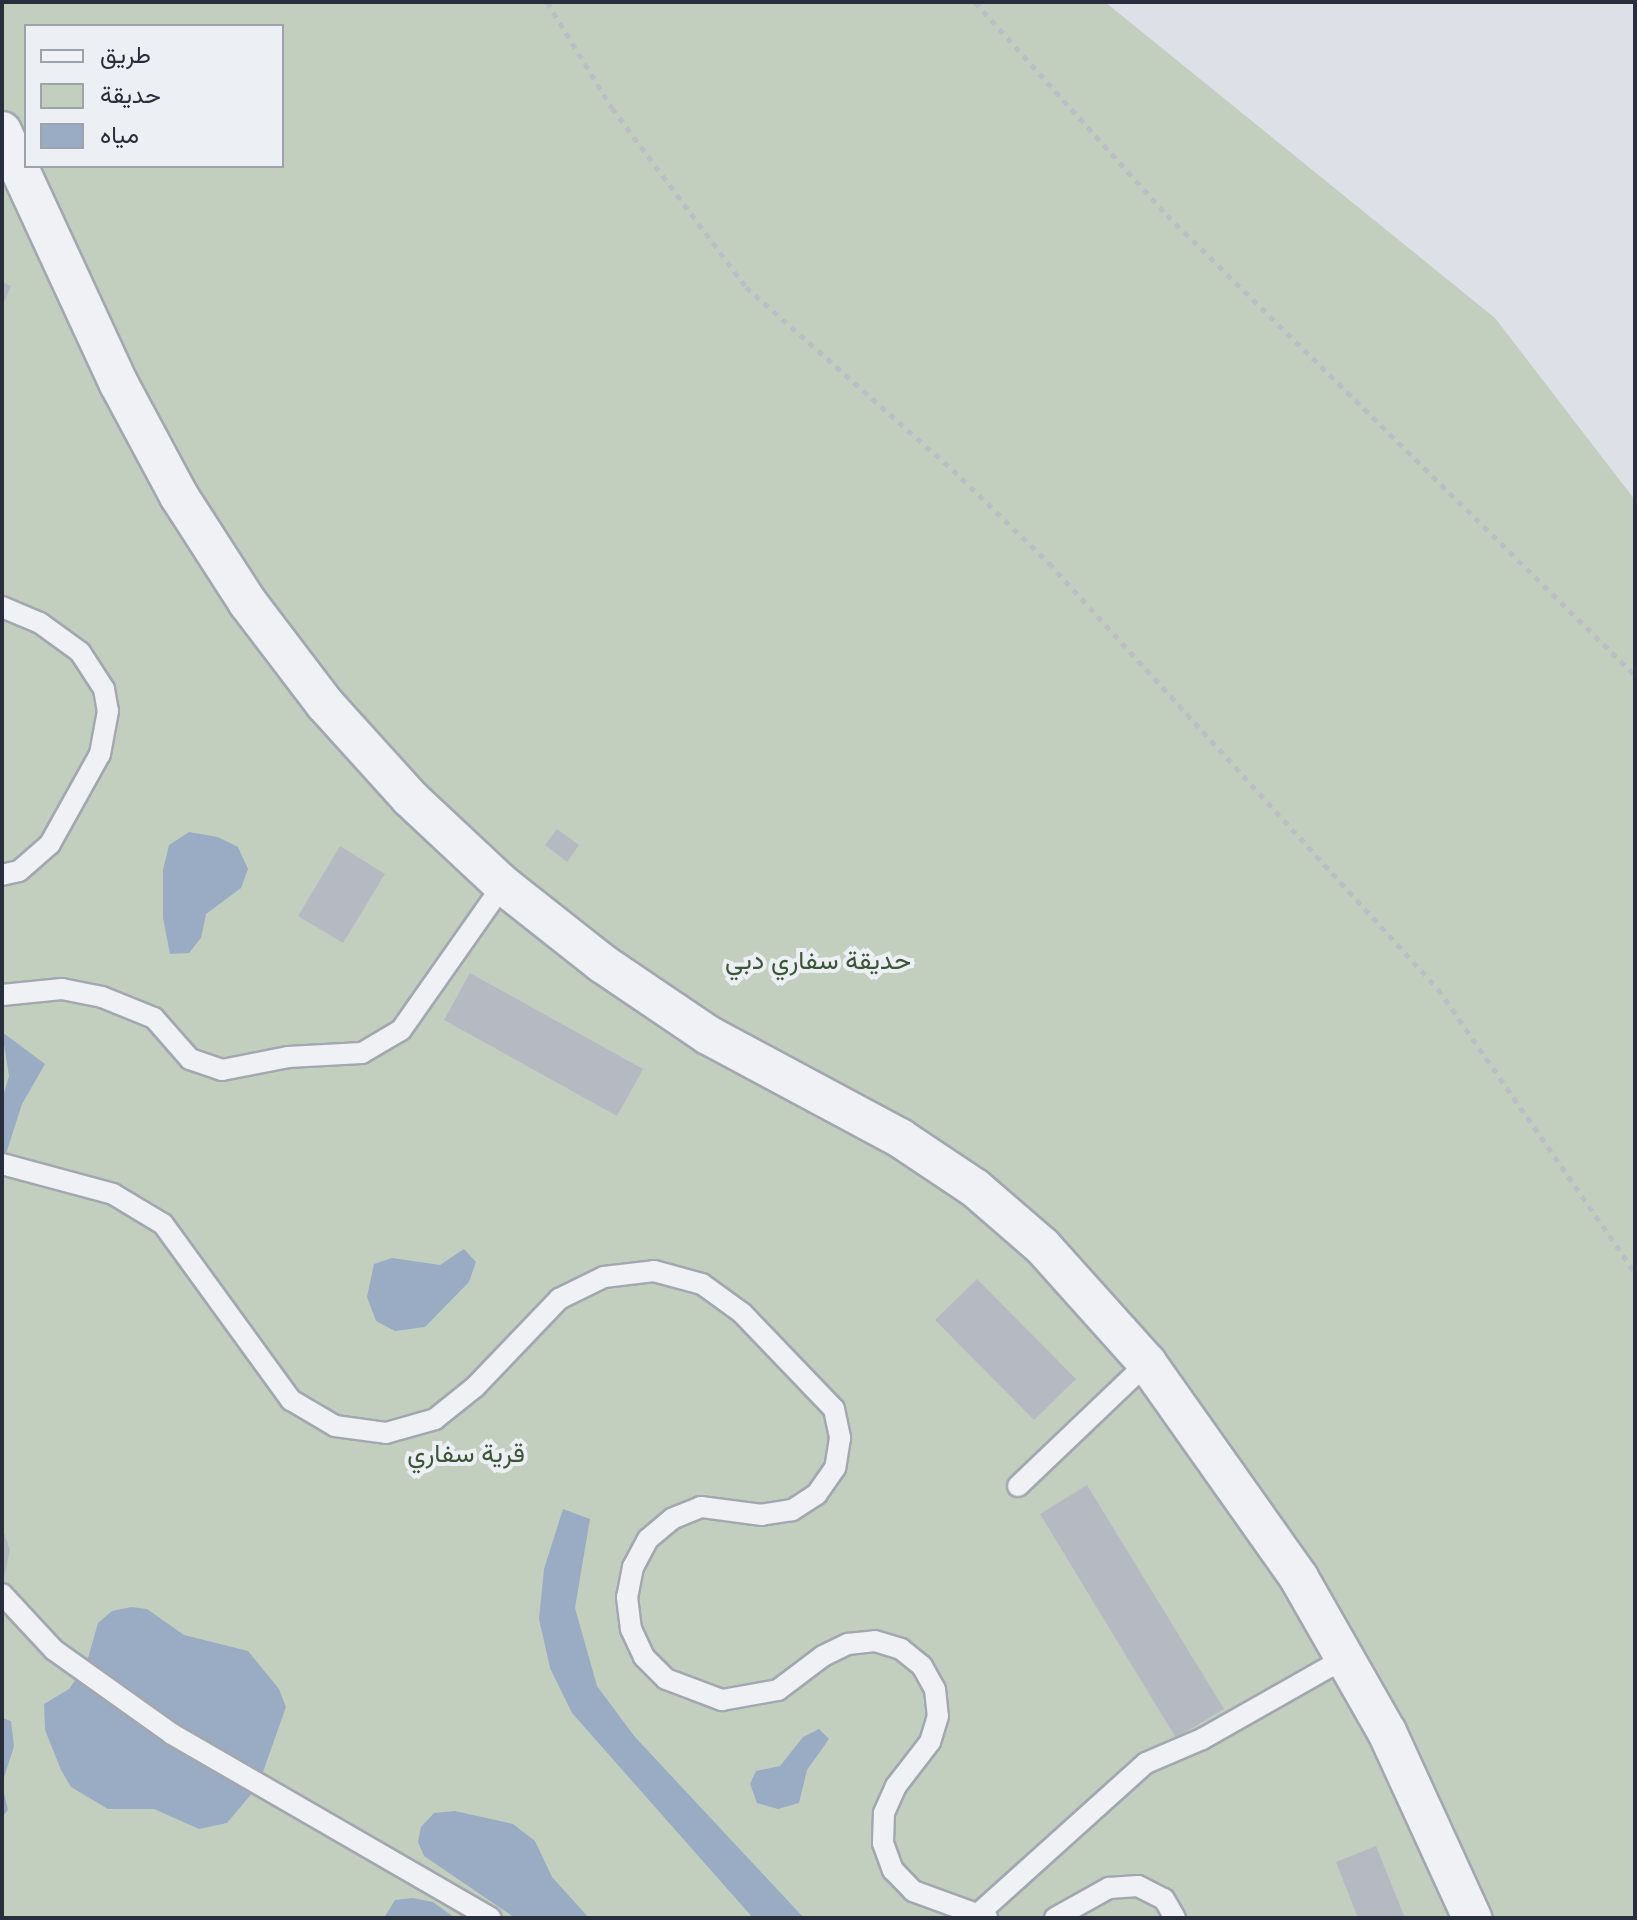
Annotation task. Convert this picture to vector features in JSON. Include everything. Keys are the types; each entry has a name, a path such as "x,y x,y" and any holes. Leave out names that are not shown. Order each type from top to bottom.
{"street":[{"path":"2,131 119,384 179,496 248,603 335,716 410,798 503,885 603,964 708,1035 900,1138 975,1188 1043,1247 1147,1363 1299,1578 1387,1732 1472,1918"}],"lane":[{"path":"2,607 40,623 80,652 104,689 108,711 100,754 50,844 19,871 2,875"},
{"path":"2,995 62,989 102,997 154,1018 190,1059 222,1070 288,1057 362,1053 401,1030 503,885"},
{"path":"2,1164 113,1194 163,1224 291,1400 335,1426 386,1433 435,1419 475,1387 559,1299 604,1277 666,1275 702,1284 742,1313 834,1409 840,1438 835,1468 817,1494 792,1510 762,1515 701,1507 672,1519 648,1539 633,1567 627,1597 631,1629 644,1657 666,1679 722,1700 778,1690 823,1656 848,1644 875,1641 901,1649 922,1666 935,1689 938,1716 930,1742 896,1786 884,1813 883,1843 893,1870 913,1891 982,1916 1146,1763 1202,1739 1345,1658"},
{"path":"1018,1486 1147,1363"},
{"path":"2,1594 68,1660 172,1734 491,1918"},
{"path":"1055,1918 1109,1888 1138,1886 1164,1899 1175,1918"}],"path":[{"path":"547,2 612,108 746,287 953,470 1049,563 1438,989 1635,1272"},
{"path":"975,2 1167,215 1635,675"}],"green space":[{"name":"حديقة سفاري دبي","path":"2,2 1105,2 1495,318 1635,500 1635,1918 2,1918"}],"water":[{"path":"189,832 218,837 238,847 248,869 241,888 206,914 201,938 189,953 170,954 163,918 163,870 169,845"},
{"path":"2,1032 45,1064 22,1104 2,1166 2,1100 9,1076"},
{"path":"464,1249 476,1262 469,1282 425,1327 395,1331 376,1321 367,1297 374,1264 392,1258 440,1265"},
{"path":"563,1509 590,1519 575,1608 597,1686 635,1737 804,1918 753,1918 572,1713 550,1668 539,1619 544,1569"},
{"path":"131,1607 147,1609 184,1635 248,1651 279,1689 286,1707 258,1786 227,1823 199,1829 154,1809 108,1809 71,1787 61,1770 45,1730 44,1704 69,1689 86,1665 98,1623 112,1611"},
{"path":"2,1718 11,1721 14,1746 2,1784"},
{"path":"819,1729 829,1739 807,1770 799,1803 778,1809 757,1803 750,1784 756,1771 780,1766 803,1737"},
{"path":"2,1784 8,1810 2,1817"},
{"path":"455,1811 513,1824 535,1841 552,1877 589,1918 515,1918 424,1856 418,1842 421,1827 434,1813"},
{"path":"413,1898 433,1902 455,1918 384,1918 395,1900"}],"building":[{"path":"2,282 11,286 2,307"},
{"path":"557,829 579,845 567,862 545,845"},
{"path":"340,846 385,874 343,943 298,916"},
{"path":"470,973 643,1069 617,1116 444,1020"},
{"path":"977,1279 1076,1379 1034,1420 935,1320"},
{"path":"1087,1485 1224,1709 1176,1738 1040,1514"},
{"path":"2,1527 10,1550 2,1587"},
{"path":"1376,1846 1405,1918 1358,1918 1336,1862"}],"park label":[{"name":"قرية سفاري","path":"466,1453"}]}
